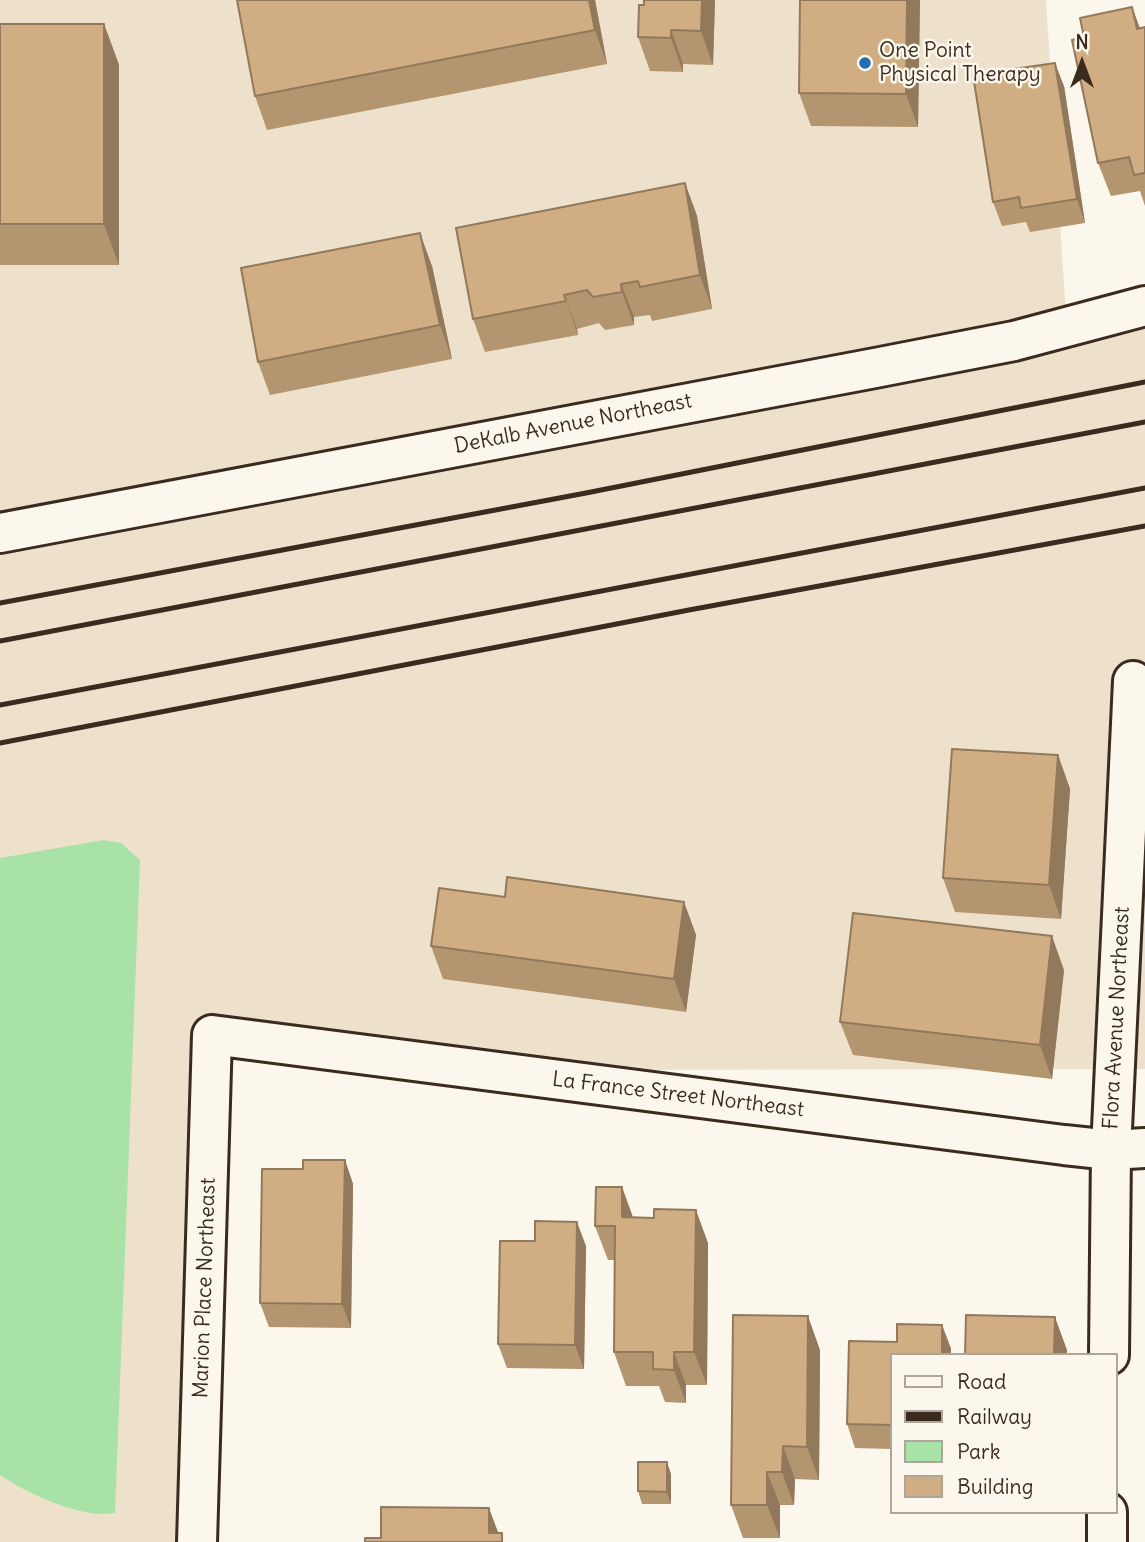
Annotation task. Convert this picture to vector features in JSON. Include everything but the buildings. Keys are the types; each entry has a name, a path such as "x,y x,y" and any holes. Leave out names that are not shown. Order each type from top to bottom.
{"street":[{"name":"DeKalb Avenue Northeast","path":"0,533 888,366 1014,341 1145,306"},
{"name":"Flora Avenue Northeast","path":"1109,1353 1128,1149 1133,681"},
{"name":"La France Street Northeast","path":"212,1035 1128,1149"},
{"name":"Marion Place Northeast","path":"197,1542 212,1035"},
{"path":"1107,1514 1107,1542"}],"shaded area":[{"path":"0,0 1046,0 1066,316 1145,295 1145,1069 558,1070 200,1050 193,1542 0,1542"}],"green space":[{"path":"103,840 121,843 140,860 115,1513 101,1514 71,1509 55,1503 0,1475 0,858"}],"railway":[{"path":"0,603 586,493 1145,382"},
{"path":"0,641 1145,422"},
{"path":"0,705 1145,488"},
{"path":"0,743 689,610 1145,526"}],"place":[{"name":"One Point Physical Therapy","path":"865,63"}]}
